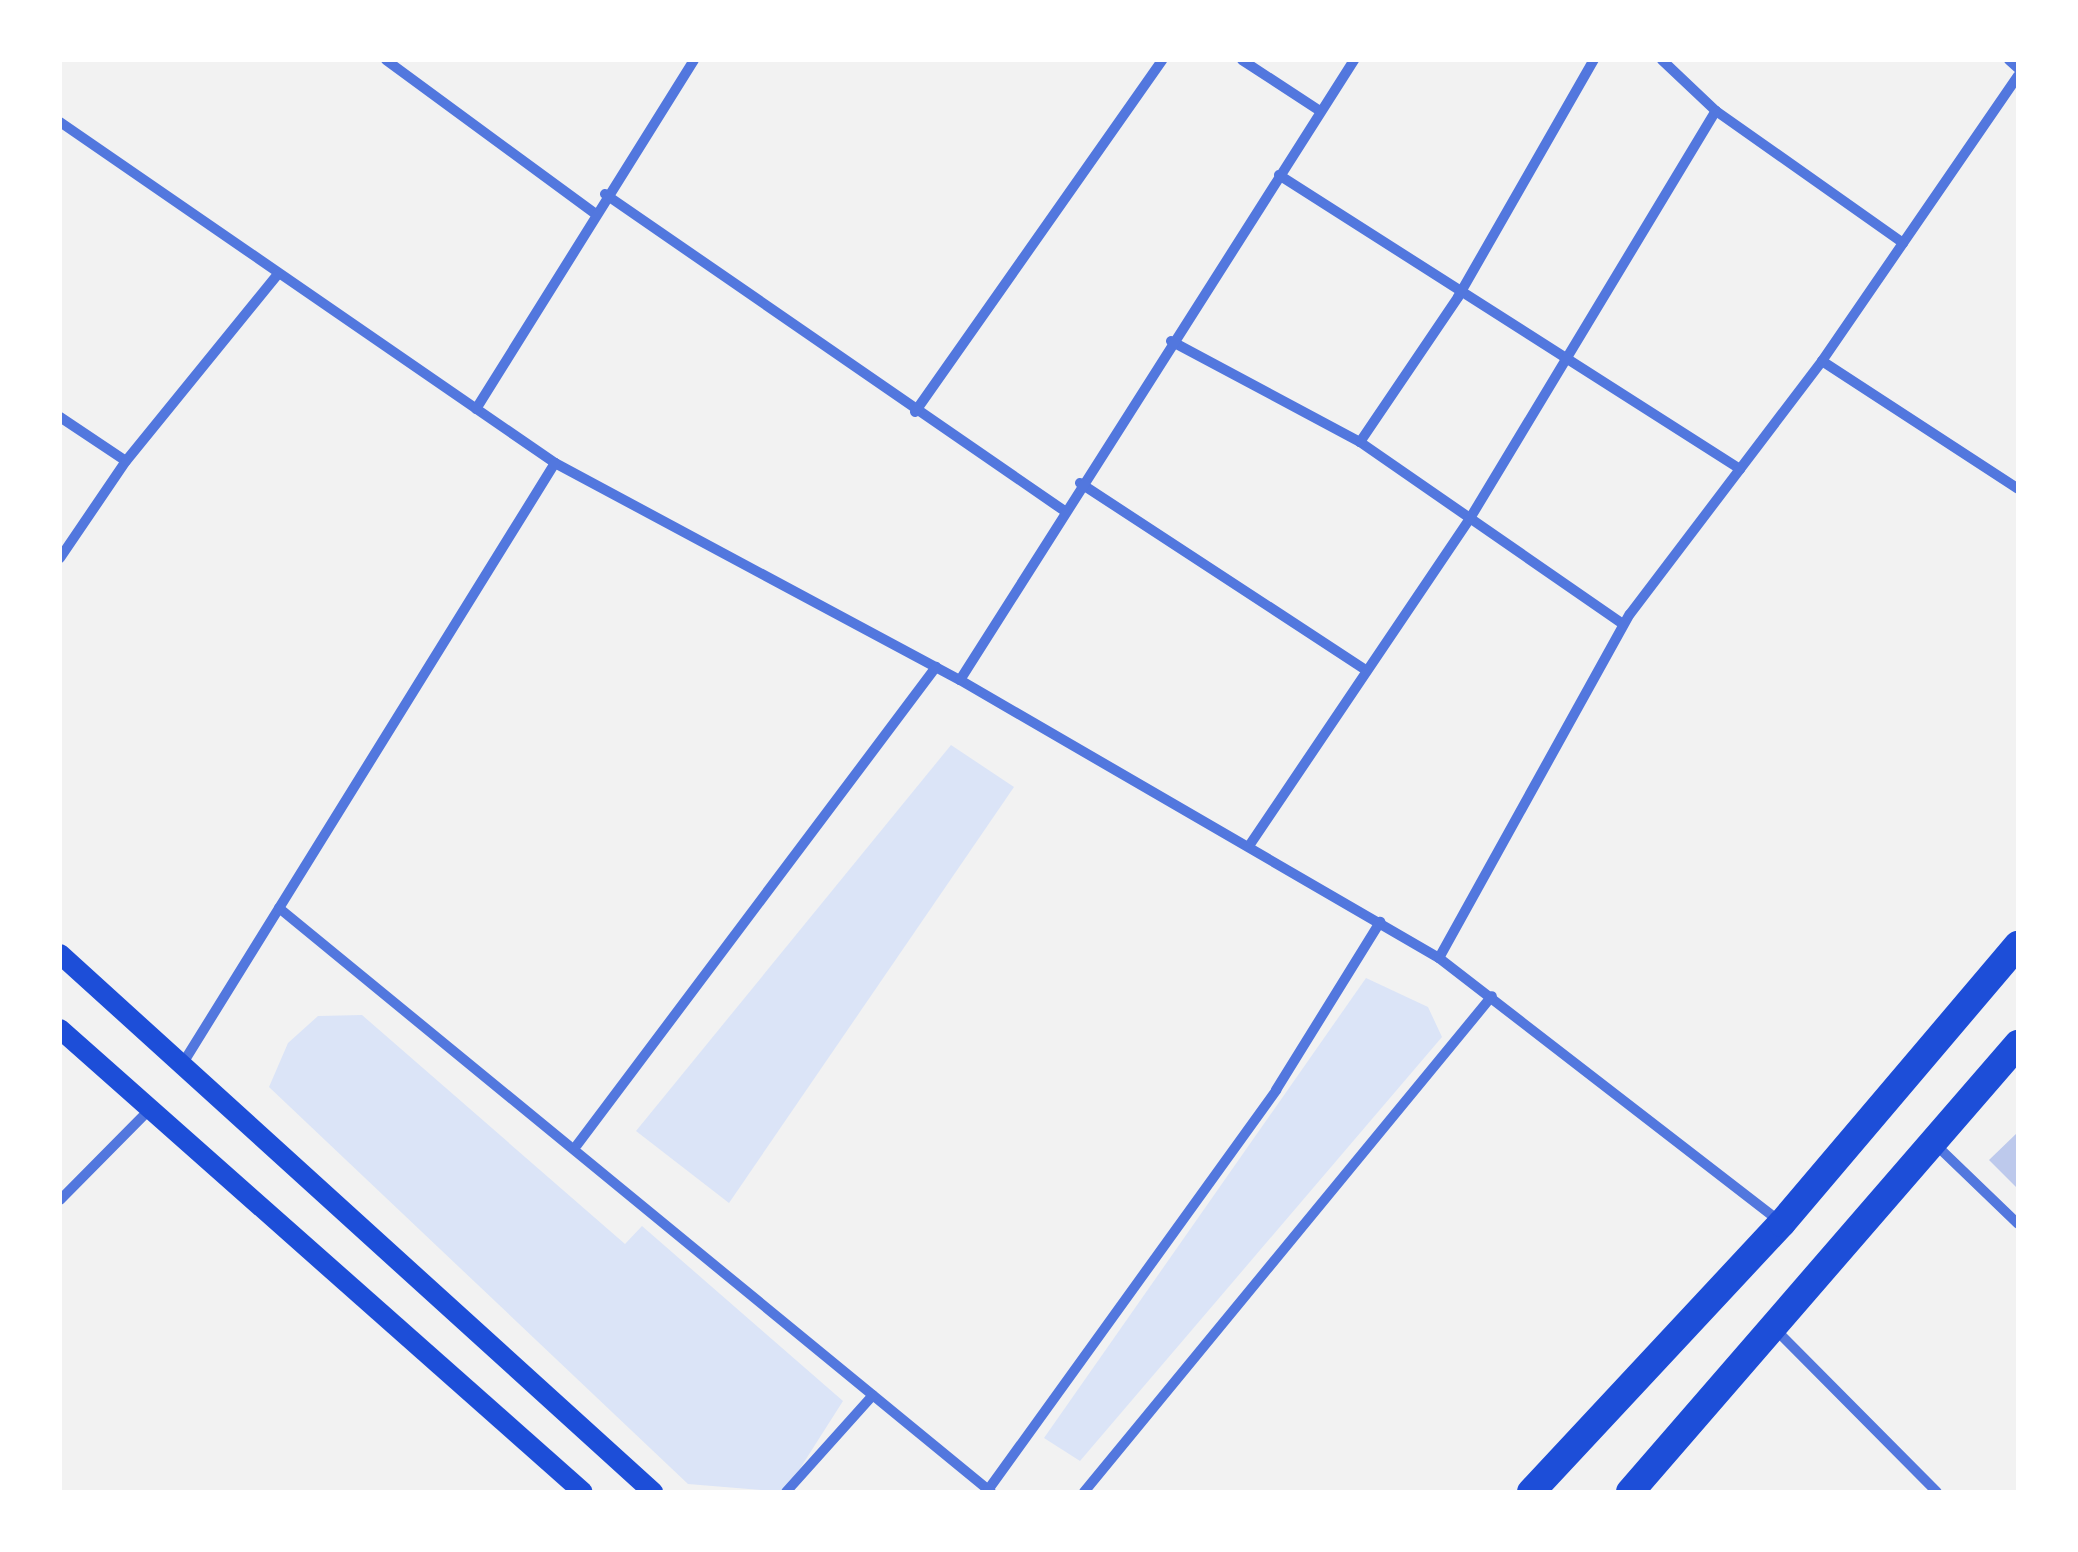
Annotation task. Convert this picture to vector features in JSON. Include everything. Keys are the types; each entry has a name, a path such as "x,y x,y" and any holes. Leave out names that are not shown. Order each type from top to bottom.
{"highway":[{"path":"1531,1492 1782,1223 2018,945"},
{"path":"1641,1488 1772,1325 2018,1044"}],"main road":[{"path":"60,954 653,1492"},
{"path":"60,1029 583,1492"}],"street":[{"path":"386,60 401,64 593,212"},
{"path":"476,409 593,212 694,60"},
{"path":"915,412 1162,60"},
{"path":"1242,60 1320,111"},
{"path":"960,680 1080,483 1354,60"},
{"path":"1360,442 1458,297 1594,60"},
{"path":"1662,60 1716,111 1903,243"},
{"path":"2009,60 2018,68"},
{"path":"1439,958 1623,624 1822,360 2018,76"},
{"path":"1251,843 1363,668 1468,520 1716,111"},
{"path":"60,122 555,462 960,680 1251,843 1439,958 1782,1223"},
{"path":"1279,174 1458,297 1740,469"},
{"path":"605,194 915,412 1063,510"},
{"path":"60,558 126,461 278,274"},
{"path":"1171,342 1360,442 1623,624"},
{"path":"1822,360 2018,489"},
{"path":"60,417 126,461"},
{"path":"182,1063 555,462"},
{"path":"1080,483 1363,668"},
{"path":"577,1145 936,667"},
{"path":"279,908 577,1145 989,1491 1276,1090 1380,922"},
{"path":"1084,1492 1492,996"},
{"path":"60,1200 150,1109"},
{"path":"1934,1143 2018,1224"},
{"path":"1772,1325 1937,1492"},
{"path":"786,1492 873,1395"}],"shaded area":[{"path":"951,745 1014,787 729,1203 636,1131"},
{"path":"1366,978 1428,1007 1442,1037 1080,1461 1044,1438"},
{"path":"362,1015 625,1244 642,1226 843,1401 785,1492 688,1484 269,1087 288,1043 318,1016"}],"building":[{"path":"2018,1132 2018,1189 1989,1160"}]}
